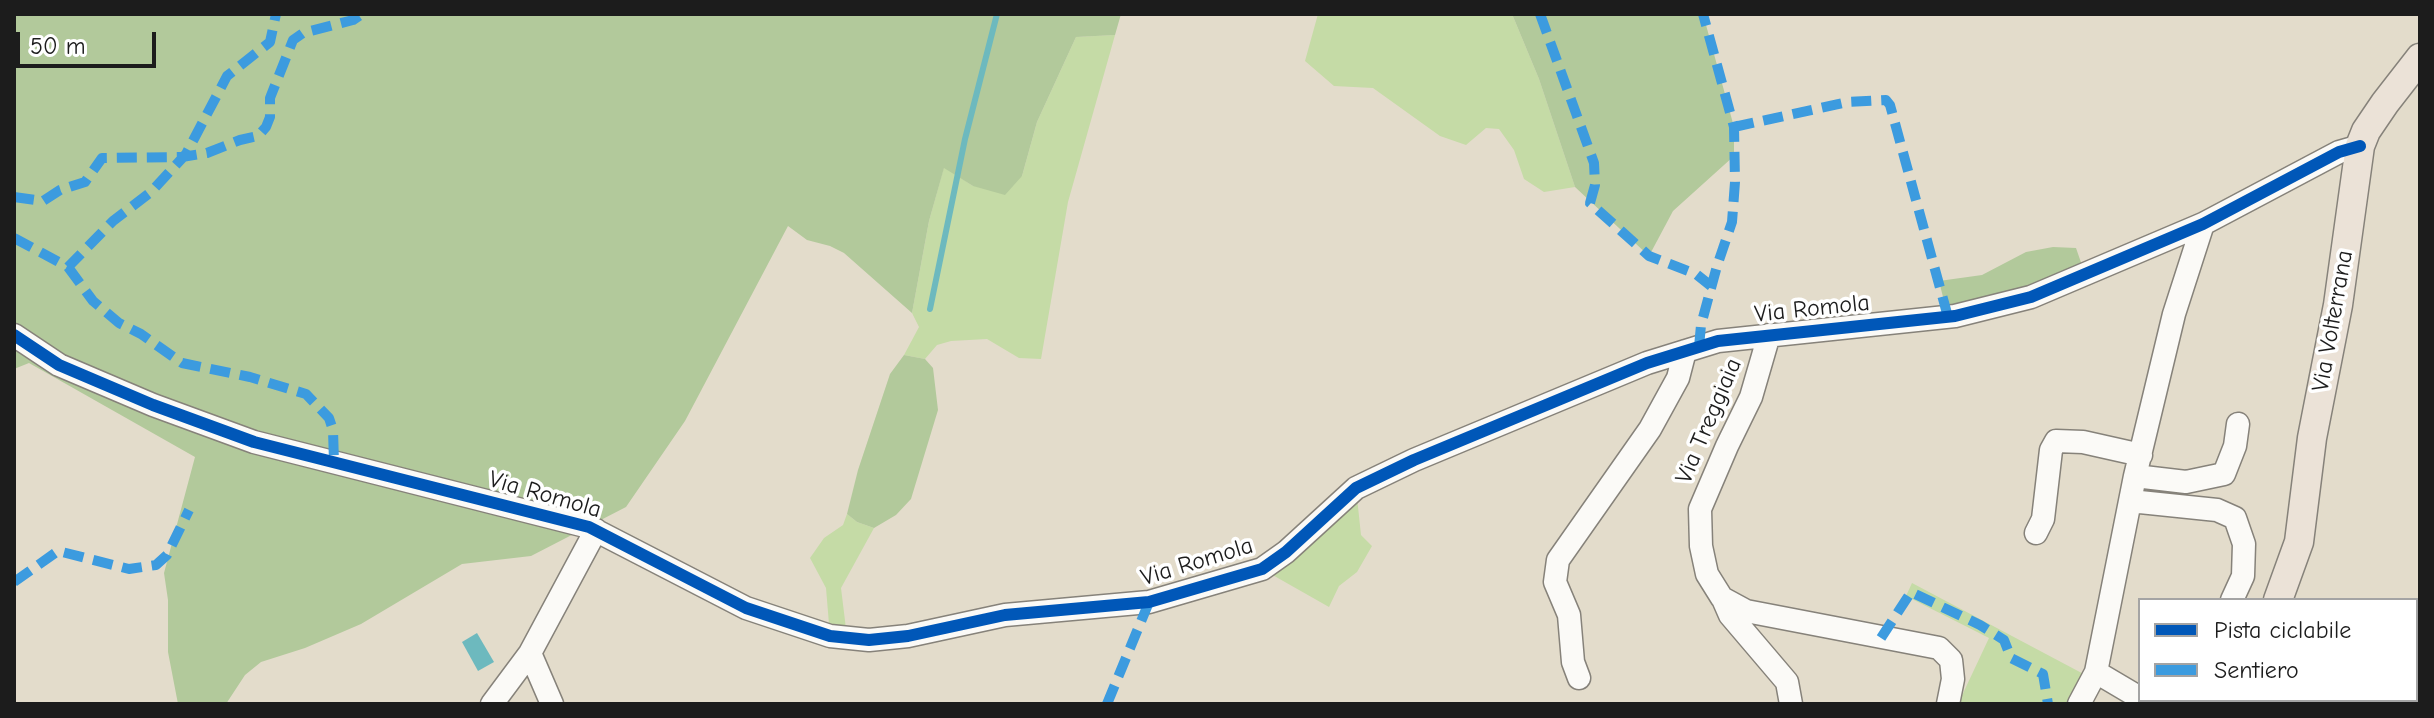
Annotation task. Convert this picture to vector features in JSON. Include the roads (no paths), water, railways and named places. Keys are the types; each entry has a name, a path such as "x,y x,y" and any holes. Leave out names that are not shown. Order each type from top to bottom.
{"main road":[{"name":"Via Volterrana","path":"2279,598 2299,542 2312,438 2338,305 2360,146 2385,103 2420,58"}],"street":[{"name":"Via Romola","path":"14,335 59,365 153,405 254,442 575,522 746,608 830,636 869,640 908,636 1005,615 1149,602 1262,569 1286,552 1356,488 1414,460 1647,363 1718,341 1955,316 2018,300 2203,224 2339,152 2360,146"},
{"path":"2079,704 2096,672 2130,501 2174,314 2203,224"},
{"name":"Via Treggiaia","path":"1769,335 1751,397 1700,509 1701,546 1707,574 1730,615 1787,682 1791,704"},
{"path":"1579,678 1573,662 1569,615 1555,582 1558,560 1650,429 1678,378 1685,351"},
{"path":"2036,533 2043,519 2051,450 2056,441 2083,442 2186,482 2224,474 2235,446 2238,424"},
{"path":"2130,501 2217,510 2235,518 2244,544 2243,576 2233,598"},
{"path":"492,704 530,653 596,530"},
{"path":"1722,598 1746,611 1939,648 1951,660 1953,679 1948,704"},
{"path":"530,653 552,704"},
{"path":"2096,672 2138,697"}],"water":[{"path":"477,633 494,662 478,671 462,642"}],"waterway":[{"path":"930,309 965,139 997,14"}]}
